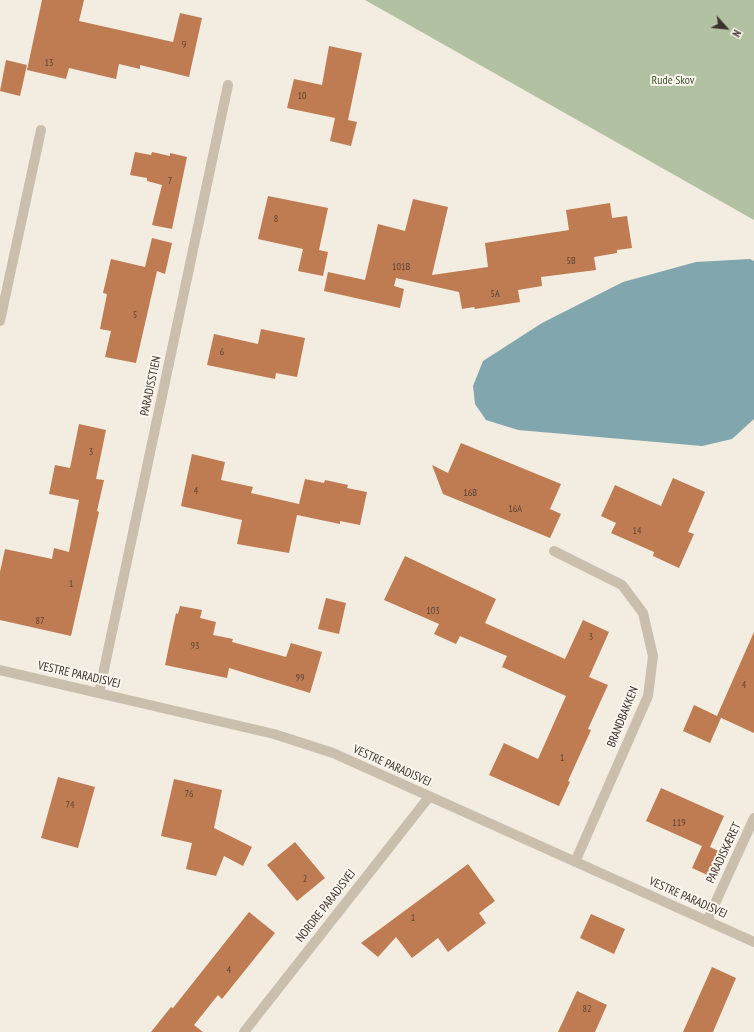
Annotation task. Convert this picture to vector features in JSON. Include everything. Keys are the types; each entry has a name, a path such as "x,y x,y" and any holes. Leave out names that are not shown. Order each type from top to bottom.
{"street":[{"name":"PARADISSTIEN","path":"99,693 228,85"},
{"path":"0,321 41,130"},
{"name":"BRANDBAKKEN","path":"554,551 622,585 643,612 653,656 648,696 575,862"},
{"name":"VESTRE PARADISVEJ","path":"0,670 274,734 333,753 754,942"},
{"name":"NORDRE PARADISVEJ","path":"244,1032 429,796"},
{"name":"PARADISKÆRET","path":"707,921 754,818"}],"green space":[{"name":"Rude Skov","path":"365,0 754,0 754,220"}],"water":[{"path":"750,259 754,261 754,419 732,439 702,446 518,430 486,420 475,404 473,386 483,361 542,323 623,282 696,262"}],"building":[{"path":"42,0 84,0 79,21 173,42 180,13 202,18 189,77 140,65 140,69 119,64 116,79 69,68 66,79 27,70"},
{"path":"329,46 362,53 348,120 357,122 351,146 330,141 335,118 287,108 294,79 322,85"},
{"path":"6,60 27,65 20,96 0,91"},
{"path":"135,152 151,155 152,152 170,156 170,153 187,157 172,229 152,225 162,185 147,181 147,178 130,175"},
{"path":"268,196 328,208 319,250 328,252 323,276 298,271 303,249 258,239"},
{"path":"413,199 448,207 432,275 488,267 485,243 569,230 566,210 610,203 612,218 627,216 632,248 617,250 617,253 594,257 596,270 541,277 542,286 518,290 520,302 475,309 474,307 462,309 459,292 396,278 394,286 404,289 400,308 324,291 328,272 365,280 378,224 405,231"},
{"path":"152,238 172,243 165,274 157,271 136,363 105,357 111,331 100,329 107,294 103,293 111,259 145,267"},
{"path":"261,329 305,338 297,377 276,373 275,379 207,365 214,334 258,344"},
{"path":"79,424 106,430 96,479 104,480 97,511 99,512 71,636 0,620 0,572 5,549 52,559 54,548 69,552 79,500 49,494 55,465 70,468"},
{"path":"461,443 561,484 550,509 561,514 550,538 443,494 432,465 448,473"},
{"path":"192,454 225,462 221,480 253,487 251,493 299,504 305,479 324,483 325,480 348,485 347,488 367,492 360,525 340,521 340,524 297,515 289,553 237,544 242,520 181,506"},
{"path":"673,478 705,492 688,532 694,534 679,568 653,556 654,552 611,533 616,523 601,516 615,485 661,506"},
{"path":"405,556 496,599 485,623 565,659 583,620 609,632 589,677 608,685 588,729 591,730 568,781 570,782 559,806 489,775 504,743 538,759 566,696 502,667 507,656 460,636 456,644 434,634 439,624 384,600"},
{"path":"326,598 346,603 339,634 318,629"},
{"path":"180,606 202,610 200,618 216,622 213,635 233,639 232,642 286,657 291,643 322,652 310,693 229,668 227,678 165,665 176,613 178,614"},
{"path":"754,632 754,733 717,716"},
{"path":"694,705 721,718 710,743 683,731"},
{"path":"58,777 95,787 78,848 41,838"},
{"path":"174,779 222,790 214,828 252,847 243,866 224,856 216,876 186,869 192,843 161,836"},
{"path":"661,788 724,816 710,847 725,854 714,878 692,868 702,846 646,821"},
{"path":"295,842 325,878 297,901 267,865"},
{"path":"468,864 495,901 479,913 486,923 448,952 438,938 412,958 396,937 378,957 361,943"},
{"path":"249,912 275,933 222,999 218,995 194,1025 203,1032 151,1032 171,1007 173,1008"},
{"path":"591,914 625,929 614,954 580,938"},
{"path":"712,967 736,978 713,1032 683,1032"},
{"path":"577,991 607,1005 595,1032 558,1032"}]}
